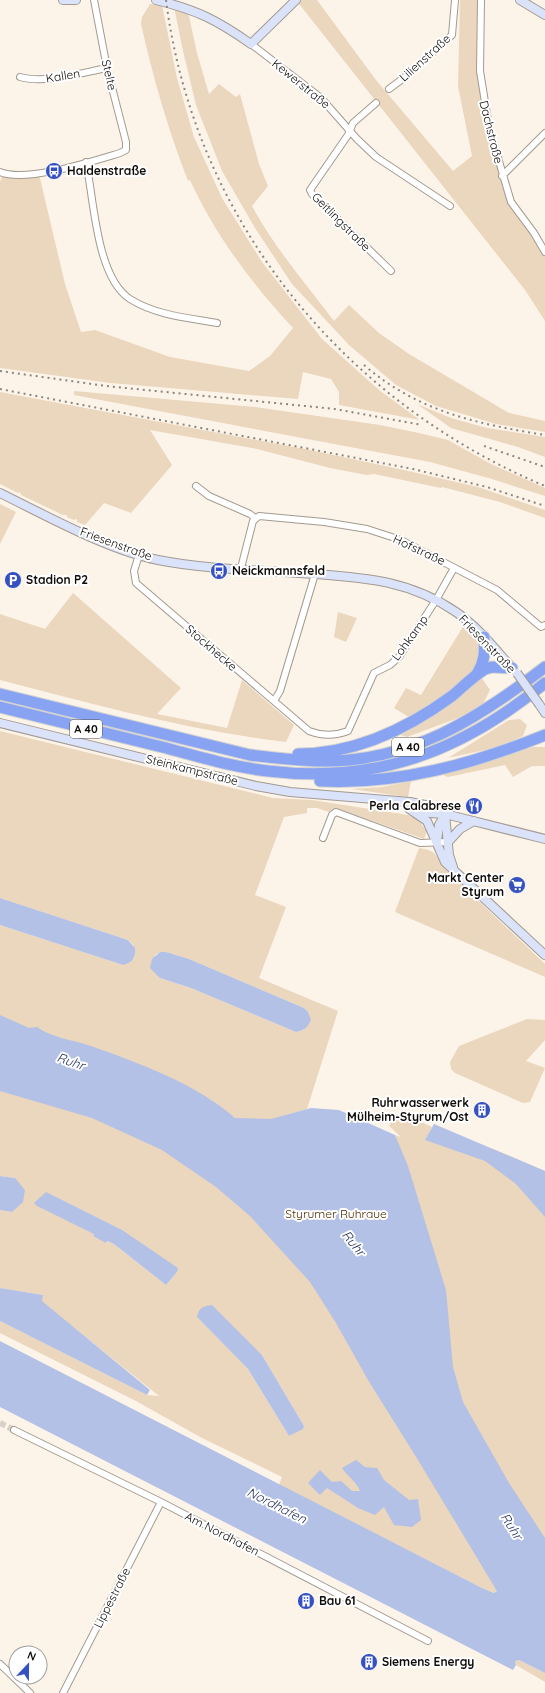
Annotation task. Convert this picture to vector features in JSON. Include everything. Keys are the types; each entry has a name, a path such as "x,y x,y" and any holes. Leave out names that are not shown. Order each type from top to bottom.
{"highway":[{"path":"250,755 307,754 352,747 385,736 422,717 454,695 477,674 483,665 485,656 484,637"},
{"path":"477,674 492,667 514,670"},
{"name":"A 40","path":"0,694 250,755 291,760 327,761 363,758 404,749 440,736 476,717 510,694 545,667"},
{"name":"A 40","path":"0,707 222,762 266,771 327,774 364,771 408,761 445,747 483,728 520,703 545,683"},
{"path":"266,771 293,779 321,782 406,777 462,765 508,750 545,735"}],"street":[{"path":"62,0 76,0"},
{"name":"Stelte","path":"86,162 126,150 126,142 107,68 94,0"},
{"name":"Kewerstraße","path":"156,0 212,18 251,44 320,98 366,148 383,162 450,206"},
{"path":"251,44 296,0"},
{"name":"Lilienstraße","path":"389,89 409,74 452,35 455,0"},
{"name":"Dachstraße","path":"481,0 479,51 482,90 489,127 502,176 511,202 534,232 545,252"},
{"path":"520,0 545,16"},
{"name":"Kallen","path":"20,77 30,80 44,79 107,68"},
{"path":"349,130 353,123 376,103"},
{"name":"Geitlingstraße","path":"349,130 348,135 310,188 310,192 391,271"},
{"path":"502,176 545,133"},
{"path":"0,172 11,174 39,173 59,170 86,162 99,241 109,270 119,289 129,298 152,308 217,324"},
{"path":"196,486 209,496 250,514 255,518 241,568"},
{"name":"Friesenstraße","path":"0,493 62,524 139,555 184,563 368,578 395,584 436,600 456,612 484,637 514,670 545,713"},
{"name":"Hofstraße","path":"255,518 259,516 324,522 367,529 401,540 497,590 544,628"},
{"name":"Stockhecke","path":"139,555 134,571 136,583 309,730"},
{"name":"Lohkamp","path":"309,730 326,735 339,734 348,731 368,683 374,673 399,657 436,600 454,568"},
{"path":"274,701 280,691 315,574"},
{"name":"Steinkampstraße","path":"0,723 256,786 290,792 410,802 430,806 445,814"},
{"name":"Steinkampstraße","path":"387,801 408,808 430,813 445,814 545,839"},
{"path":"408,808 427,821 445,862 545,955"},
{"path":"323,838 332,815 336,812 420,842 448,842 460,830 474,821"},
{"path":"437,843 439,824 445,814"},
{"path":"445,814 449,856 454,869"},
{"name":"Am Nordhafen","path":"14,1430 161,1502 428,1641"},
{"name":"Lippestraße","path":"63,1693 161,1502"},
{"path":"0,1664 30,1693"}],"green space":[{"path":"296,0 317,0 376,80 453,171 472,156 458,86 460,0 477,0 477,72 485,124 510,199 545,257 545,321 525,290"},
{"path":"150,4 162,5 177,78 194,137 222,198 262,262 322,339 379,390 420,420 339,405 339,392 331,379 303,372 298,399 111,383 0,368 0,182 3,174 39,174 65,284 81,332 95,330 170,357 249,371 270,356 293,328 263,294 236,258 211,220 190,180 188,181 162,103 141,24 142,17"},
{"path":"174,7 181,8 189,16 197,53 209,94 219,84 236,97 240,94 259,164 268,186 252,206 280,251 334,321 349,305 379,333 409,354 509,413 545,421 545,432 496,424 436,406 396,385 349,345 292,284 255,228 222,171 196,105"},
{"path":"74,391 255,407 380,425 419,433 448,440 491,464 545,488 545,496 492,479 430,462 74,395"},
{"path":"0,392 310,450 478,487 545,510 545,518 500,502 442,487 374,474 367,475 330,468 257,449 150,430 172,465 131,513 104,503 85,525 77,522 77,519 74,520 67,517 67,515 63,515 21,495 20,492 18,493 0,484"},
{"path":"417,404 451,418 487,428 545,437 545,457 518,447 451,428"},
{"path":"0,504 16,512 0,544"},
{"path":"73,593 181,688 157,714 227,728 242,680 294,725 286,742 178,724 0,680 0,614 45,629"},
{"path":"338,612 357,618 346,642 334,637"},
{"path":"464,625 481,645 480,661 476,668 449,692 412,719 394,708 406,688 421,695"},
{"path":"481,677 490,690 483,704 461,717 407,737 397,734"},
{"path":"520,719 527,725 523,736 494,748 448,758 509,720"},
{"path":"0,731 273,798 312,800 408,815 417,819 427,831 424,839 336,808 329,812 317,808 307,808 307,813 284,817 255,895 286,907 259,978 338,1011 307,1109 283,1116 397,1139 395,1135 401,1137 389,1126 396,1114 404,1114 432,1127 426,1140 485,1160 491,1148 545,1171 545,1629 497,1591 494,1593 482,1588 279,1485 282,1477 202,1438 136,1401 0,1333 0,1321 147,1395 159,1396 41,1301 43,1295 0,1288 0,1210 12,1212 15,1178 0,1176 0,925 123,965 134,958 135,953 134,946 128,940 0,898","holes":["160,952 189,959 304,1008 308,1012 304,1030 296,1032 191,988 160,978 155,955","94,1234 177,1272 166,1285 114,1244 93,1236","197,1317 262,1355 304,1426 303,1428 289,1436 248,1369"]},
{"path":"533,747 545,747 545,766 532,766 513,777 505,765 448,777 443,775"},
{"path":"411,781 408,797 351,789 382,787"},
{"path":"419,848 433,852 445,869 545,964 545,977 395,912"},
{"path":"527,1019 545,1020 545,1040 526,1061 545,1068 530,1102 523,1103 455,1073 451,1069 450,1062 459,1046"},
{"path":"519,1660 545,1673 545,1682 516,1665 515,1661"}],"water":[{"path":"0,898 128,940 135,948 134,957 129,963 123,965 0,925"},
{"path":"160,952 166,952 189,959 304,1008 308,1012 311,1020 305,1028 296,1032 191,988 160,978 150,968 152,959"},
{"name":"Styrumer Ruhraue","path":"0,1015 29,1028 37,1027 49,1034 91,1046 148,1067 203,1095 235,1118 271,1119 311,1108 339,1110 395,1135 408,1166 446,1290 453,1367 463,1402 509,1483 545,1538 545,1673 519,1660 515,1661 516,1665 513,1670 0,1407 0,1341 482,1588 494,1593 497,1591 310,1282 250,1216 216,1187 162,1150 92,1118 0,1091"},
{"path":"434,1124 545,1171 545,1217 516,1184 485,1161 425,1140"},
{"path":"0,1176 15,1178 25,1190 23,1202 12,1212 0,1210"},
{"path":"46,1192 122,1230 178,1268 177,1272 166,1285 114,1244 107,1241 106,1243 93,1236 94,1234 37,1206 34,1203"},
{"path":"0,1288 43,1295 42,1301 150,1390 147,1395 0,1321"},
{"path":"212,1305 262,1355 304,1426 303,1429 289,1436 248,1369 197,1317 202,1308"},
{"path":"356,1460 365,1467 377,1468 384,1480 409,1500 418,1499 421,1520 412,1527 394,1525 384,1507 375,1515 358,1508 327,1488 320,1495 308,1483 320,1470 332,1482 341,1481 352,1491 360,1491 342,1468"}],"tunnel":[{"path":"0,1423 14,1430"}],"railway":[{"path":"166,0 182,80 208,156 245,228 290,293 343,353 404,405 472,450 545,486"},
{"path":"364,365 384,381 405,394 449,413 495,426 545,435"},
{"path":"0,371 106,386 335,409 422,425"},
{"path":"0,389 413,469 487,487 545,506"},
{"path":"484,446 545,467"}],"place":[{"name":"Haldenstraße","path":"54,171"},
{"name":"Neickmannsfeld","path":"219,571"},
{"name":"Stadion P2","path":"13,580"},
{"name":"Perla Calabrese","path":"474,806"},
{"name":"Markt Center Styrum","path":"517,885"},
{"name":"Ruhrwasserwerk Mülheim-Styrum/Ost","path":"482,1110"},
{"name":"Bau 61","path":"306,1601"},
{"name":"Siemens Energy","path":"369,1662"}],"water label":[{"name":"Ruhr","path":"71,1061"},
{"name":"Ruhr","path":"354,1243"},
{"name":"Nordhafen","path":"277,1505"},
{"name":"Ruhr","path":"512,1526"}]}
